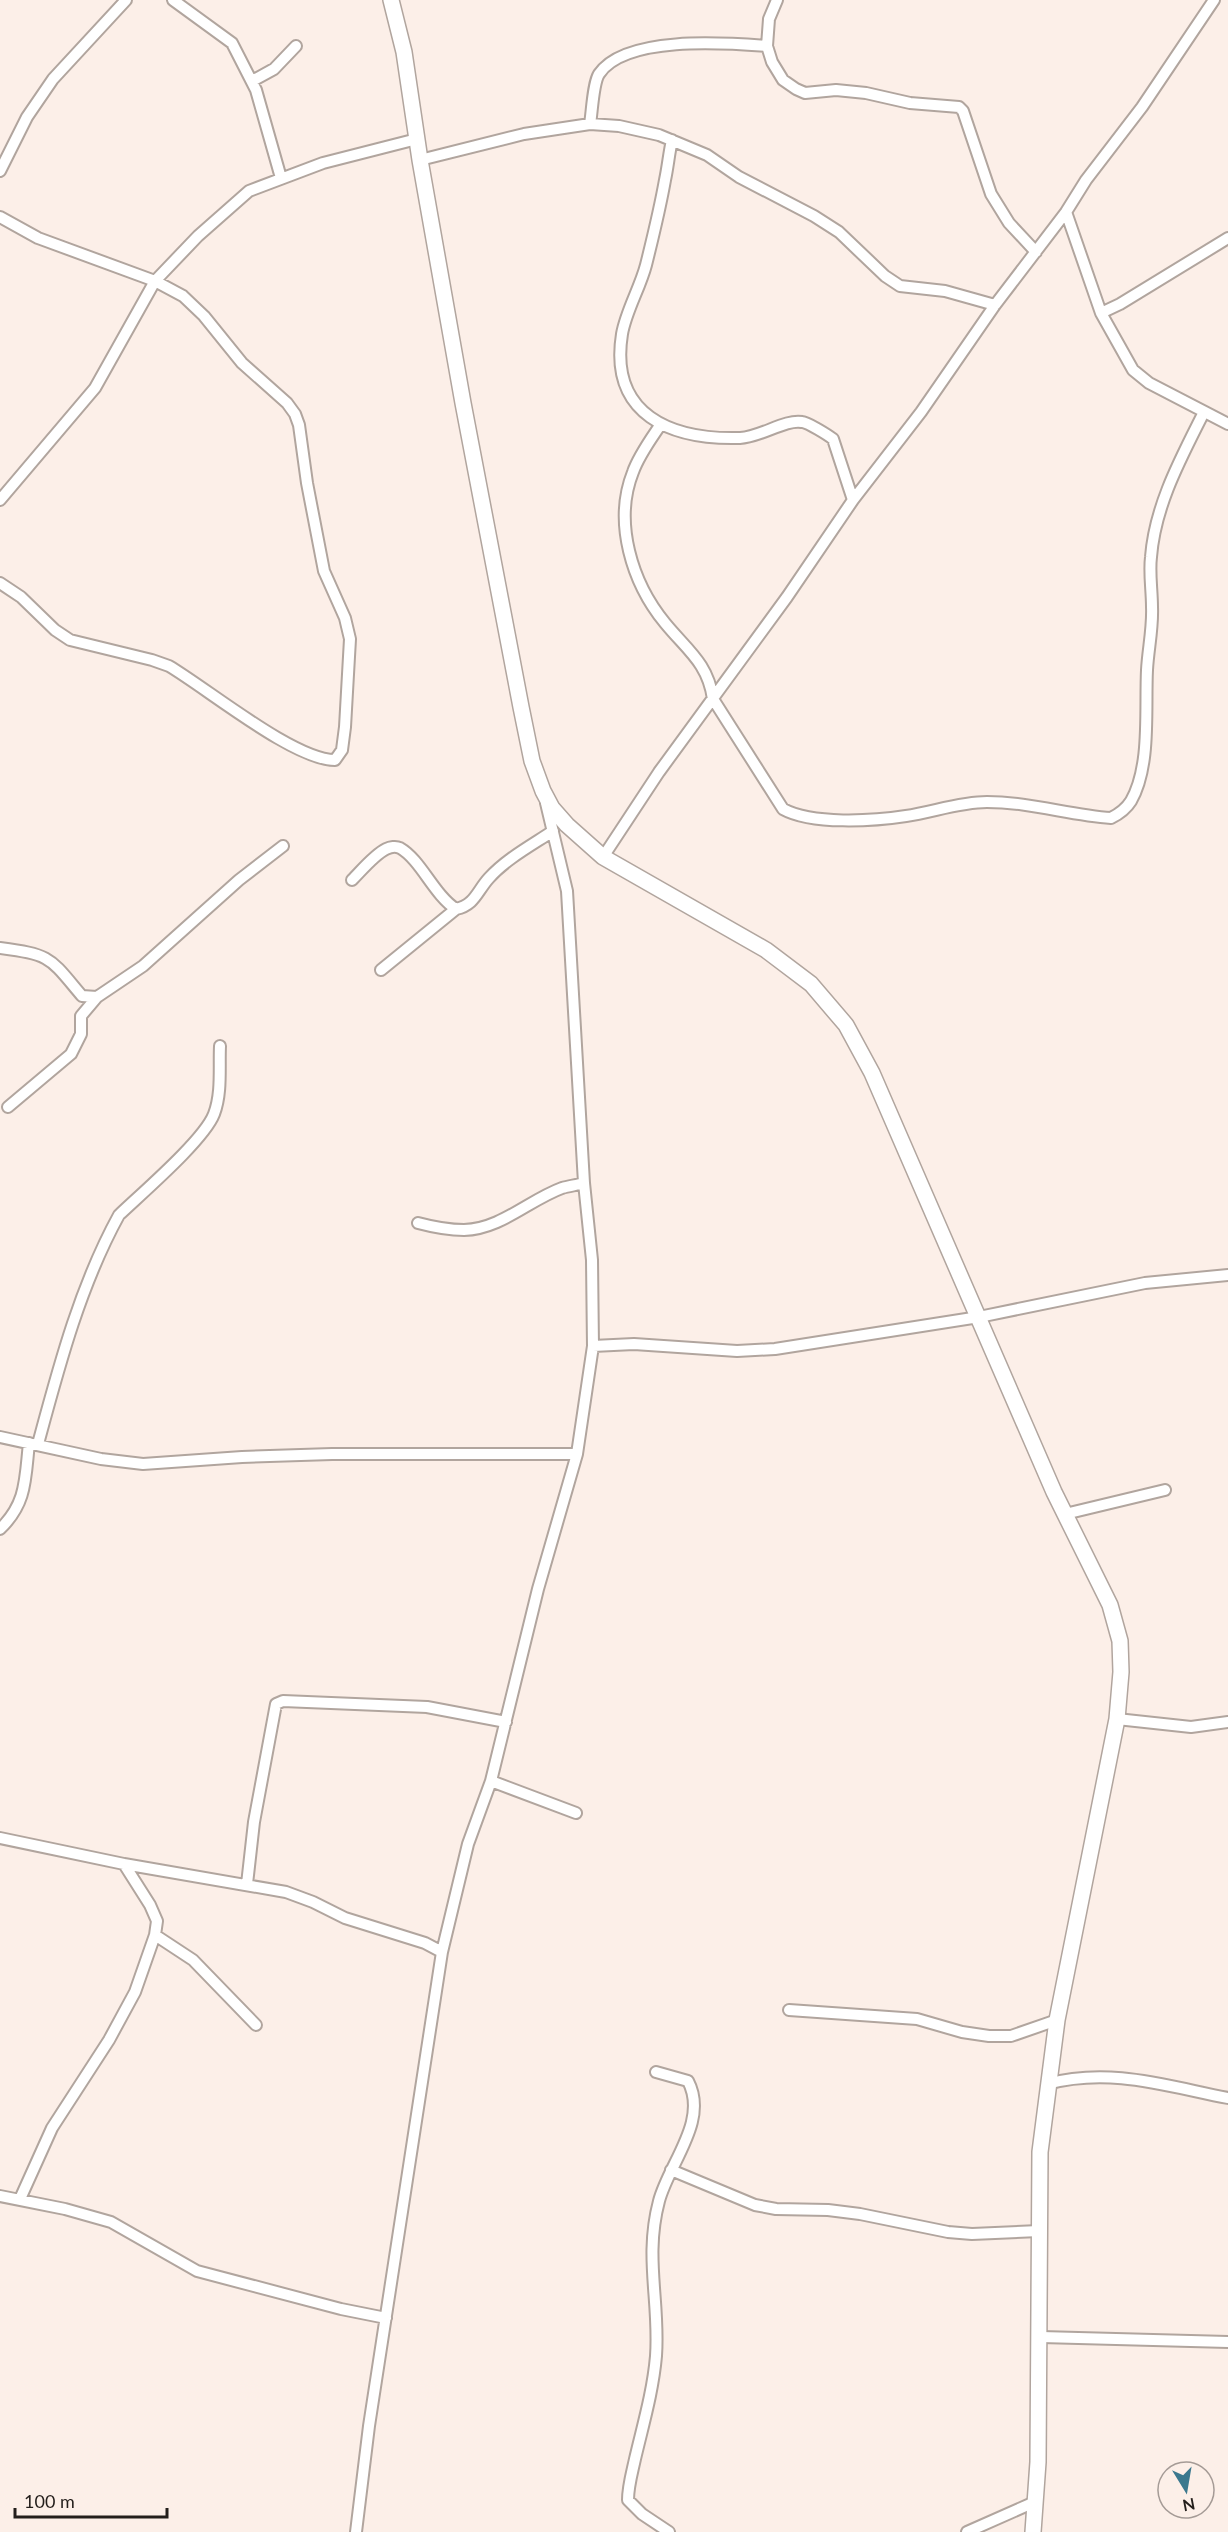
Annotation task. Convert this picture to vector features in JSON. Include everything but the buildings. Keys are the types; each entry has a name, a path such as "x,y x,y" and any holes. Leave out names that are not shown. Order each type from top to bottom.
{"main road":[{"path":"391,0 404,52 420,160 463,403 521,707 532,761 543,791 552,808 567,825 603,857 766,950 811,984 846,1025 872,1073 1065,1514 1110,1605 1120,1641 1121,1672 1117,1719 1057,2020 1040,2152 1041,2337 1037,2501 1033,2532"}],"street":[{"path":"0,171 27,117 52,79 126,0"},
{"path":"173,0 232,43 252,81 281,178"},
{"path":"777,0 769,19 767,46 772,62 783,80 805,93 836,90 866,93 910,103 959,106 963,111 991,194 1009,223 1036,252"},
{"path":"603,857 659,772 788,597 853,500 921,412 995,305 1142,107 1214,0"},
{"path":"590,124 598,75 613,61 642,49 682,43 767,46"},
{"path":"252,81 274,69 296,46"},
{"path":"420,160 524,134 590,124 618,126 672,140 706,156 739,177 814,216 839,232 885,276 900,286 945,291 995,305"},
{"path":"0,500 95,388 155,281 198,236 249,191 351,155 417,139"},
{"path":"672,140 666,180 642,282 622,332 622,375 627,393 645,414 661,424 704,436 756,437 785,424 803,422 833,439 853,500"},
{"path":"1066,212 1101,313 1126,361 1139,378 1228,424"},
{"path":"0,217 38,238 155,281 183,296 197,309 242,363 287,403 295,414 299,425 307,483 324,571 345,618 350,639 345,727 340,755 335,760 324,760 312,755 260,726 169,666 70,640 55,630 21,597 0,582"},
{"path":"1101,313 1120,304 1228,238"},
{"path":"661,424 632,472 624,528 632,562 646,593 663,620 702,666 710,680 713,699 783,810 794,815 832,819 880,818 906,816 984,802 1017,803 1111,818 1120,813 1131,800 1140,773 1145,744 1147,673 1153,610 1151,557 1157,525 1172,478 1204,412"},
{"path":"356,2532 369,2427 442,1952 468,1844 491,1781 538,1589 577,1454 593,1346 592,1260 584,1183 567,891 543,791"},
{"path":"381,970 456,909 466,907 474,901 488,879 499,868 553,831"},
{"path":"8,1107 72,1054 81,1034 81,1016 97,997 143,966 239,880 283,846"},
{"path":"352,880 386,849 394,846 400,848 448,904 456,909"},
{"path":"0,948 31,951 44,956 54,963 82,996 97,997"},
{"path":"0,1529 18,1509 23,1497 33,1444 66,1343 84,1294 119,1215 199,1137 214,1116 219,1095 220,1046"},
{"path":"418,1223 436,1228 466,1230 484,1226 562,1188 584,1183"},
{"path":"593,1346 634,1344 737,1351 775,1349 979,1317 1145,1283 1228,1275"},
{"path":"0,1437 101,1459 143,1464 332,1454 577,1454"},
{"path":"1065,1514 1165,1490"},
{"path":"247,1884 254,1822 276,1704 283,1701 428,1707 506,1722"},
{"path":"1117,1719 1191,1727 1228,1722"},
{"path":"491,1781 576,1813"},
{"path":"0,1838 124,1864 286,1892 345,1918 424,1943 442,1952"},
{"path":"20,2199 52,2128 109,2040 135,1992 156,1935 157,1921 150,1905 124,1864"},
{"path":"156,1935 193,1960 256,2025"},
{"path":"789,2010 917,2019 962,2032 989,2036 1011,2036 1057,2020"},
{"path":"656,2072 688,2081 694,2092 694,2111 687,2136 659,2200 653,2230 652,2283 656,2322 656,2355 652,2388 628,2500 632,2506 669,2532"},
{"path":"1047,2084 1093,2076 1117,2077 1228,2098"},
{"path":"671,2170 755,2205 766,2207 860,2214 948,2232 972,2234 1039,2231"},
{"path":"0,2209 2,2196 111,2222 197,2271 341,2309 386,2318"},
{"path":"1041,2337 1228,2342"},
{"path":"967,2532 1037,2501"}]}
